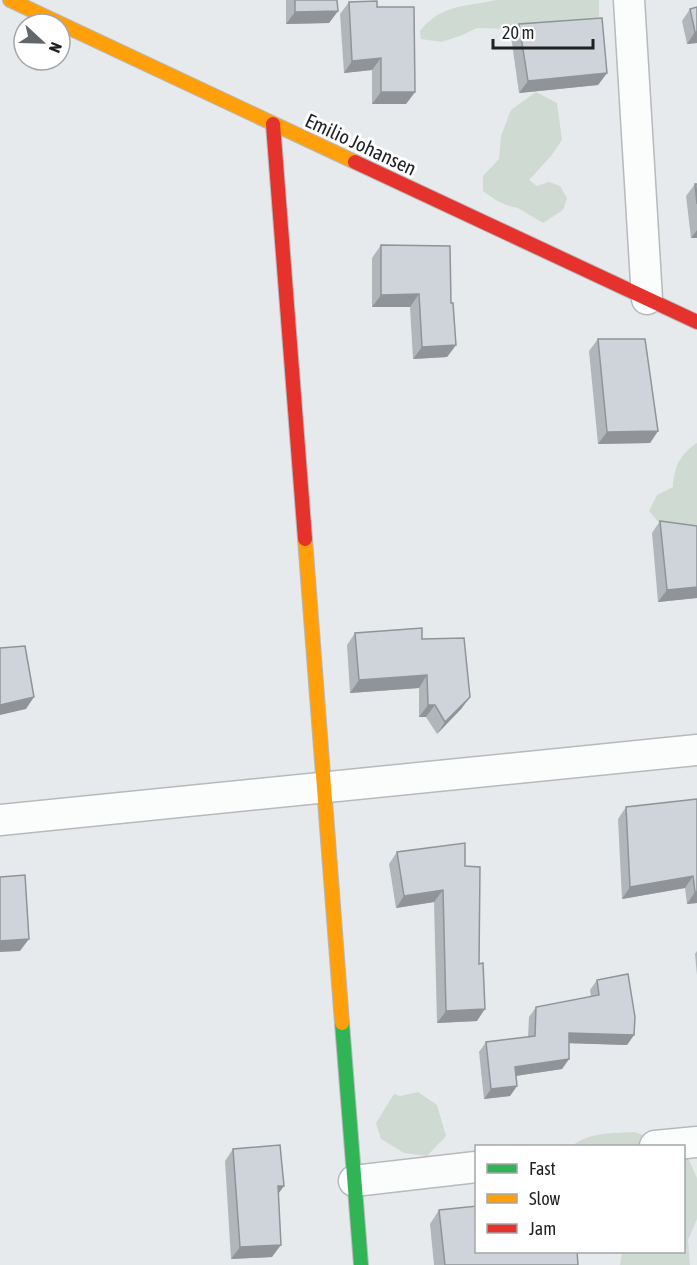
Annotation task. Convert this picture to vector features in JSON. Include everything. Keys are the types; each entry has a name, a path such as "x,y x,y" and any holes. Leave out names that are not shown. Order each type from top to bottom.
{"street":[{"name":"Emilio Johansen","path":"10,0 697,321"},
{"path":"628,0 647,299"},
{"path":"273,124 361,1265"},
{"path":"0,820 697,750"},
{"path":"666,1145 697,1142"},
{"path":"354,1181 475,1167"}],"shaded area":[{"path":"496,0 599,0 599,18 583,23 529,25 512,29 477,28 441,42 421,39 420,31 428,22 445,11"},
{"path":"536,92 557,103 562,140 529,180 537,186 549,182 560,186 567,198 563,210 543,223 518,208 496,200 483,191 483,176 499,159 501,136 511,110"},
{"path":"697,443 697,531 661,525 649,511 657,495 673,487 679,462"},
{"path":"418,1092 437,1105 446,1136 427,1156 404,1153 381,1139 376,1123 394,1094 400,1096"},
{"path":"635,1132 668,1145 573,1145 586,1138 610,1133"},
{"path":"685,1157 689,1160 697,1178 697,1219 688,1240 690,1265 620,1265 622,1253 685,1253"}],"building":[{"path":"295,0 337,0 338,11 295,12"},
{"path":"377,1 377,7 414,7 415,92 381,92 381,58 352,61 349,2"},
{"path":"697,7 697,32 695,32 690,9"},
{"path":"602,18 607,73 528,81 519,24"},
{"path":"381,245 450,246 451,303 453,303 456,345 422,347 419,294 381,295"},
{"path":"598,339 645,339 658,431 607,432"},
{"path":"660,521 697,526 697,587 667,590"},
{"path":"422,628 422,639 464,638 470,697 445,722 435,705 428,705 427,675 359,680 355,633"},
{"path":"25,646 34,697 0,705 0,648"},
{"path":"697,799 697,892 695,892 693,876 630,887 626,807"},
{"path":"465,843 465,866 480,867 479,964 483,963 485,1009 446,1011 443,890 404,896 397,852"},
{"path":"25,875 29,939 0,941 0,877"},
{"path":"628,974 635,1017 634,1035 569,1033 569,1059 515,1067 517,1086 491,1089 486,1042 535,1036 536,1007 599,995 597,980"},
{"path":"280,1145 284,1186 278,1186 281,1245 240,1247 233,1149"},
{"path":"475,1206 475,1253 577,1253 578,1265 445,1265 439,1210"}],"traffic: fast":[{"path":"342,1023 361,1265"}],"traffic: slow":[{"path":"10,0 355,162"},
{"path":"305,539 342,1023"}],"traffic: jam":[{"path":"273,124 305,539"},
{"path":"355,162 697,322"}]}
